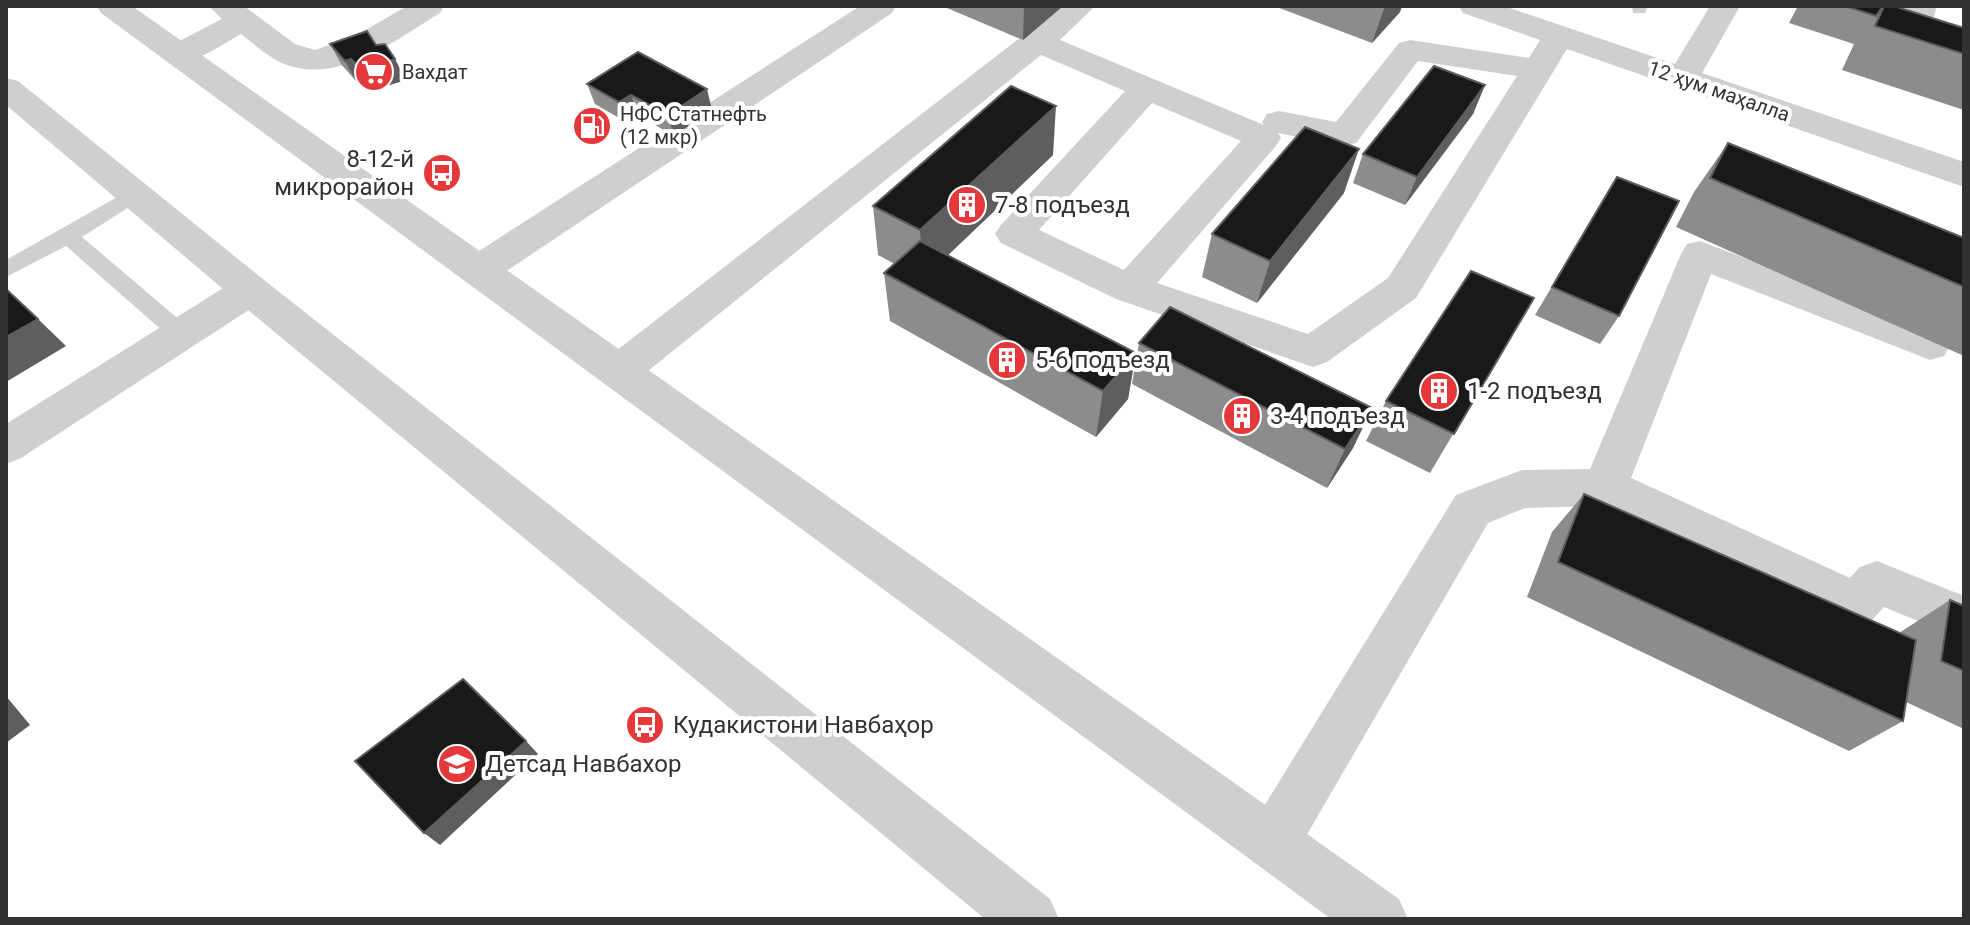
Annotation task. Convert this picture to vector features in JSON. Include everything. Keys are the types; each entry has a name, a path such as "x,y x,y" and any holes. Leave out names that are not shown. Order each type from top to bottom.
{"street":[{"path":"112,6 1379,919"},
{"path":"179,54 234,13 298,59 320,60 346,53 429,6"},
{"path":"479,270 881,6"},
{"path":"618,372 1080,6"},
{"name":"12 ҳум маҳалла","path":"1474,6 1964,175"},
{"path":"1683,78 1725,6"},
{"path":"1922,6 1907,52 1964,70"},
{"path":"1147,88 1014,234 1130,289 1313,351 1402,288 1558,37"},
{"path":"1038,42 1264,138 1130,289"},
{"path":"1279,122 1344,135 1410,50 1538,69"},
{"path":"6,88 250,290 1030,919"},
{"path":"1605,487 1700,254 1930,345"},
{"path":"6,446 250,290"},
{"path":"1272,843 1472,509 1522,489 1605,487 1856,604 1877,582 1964,618"}],"lane":[{"path":"6,269 68,236 135,194"},
{"path":"68,236 181,334"}],"building":[{"path":"1845,6 1883,6 1876,16"},
{"path":"1884,6 1894,6 1964,28 1964,54 1875,26"},
{"path":"367,31 376,45 385,44 395,59 362,70 351,59 345,61 330,44"},
{"path":"638,52 707,89 668,115 631,95 619,102 587,84"},
{"path":"1434,66 1485,85 1417,177 1363,154"},
{"path":"1011,86 1056,106 920,230 873,206"},
{"path":"1305,127 1359,149 1270,261 1212,234"},
{"path":"1728,143 1964,238 1964,287 1710,178"},
{"path":"1617,177 1679,201 1619,316 1552,287"},
{"path":"920,241 1136,353 1103,391 884,273"},
{"name":"1-2 подъезд","path":"1471,271 1534,298 1454,434 1386,401"},
{"path":"6,289 38,319 6,337"},
{"path":"1170,307 1372,408 1345,449 1139,343"},
{"path":"1584,494 1916,640 1903,721 1558,562"},
{"path":"1950,600 1964,606 1964,671 1941,661"},
{"name":"Детсад Навбахор","path":"463,679 526,741 424,833 355,761"}],"place":[{"name":"Вахдат","path":"374,72"},
{"name":"НФС Статнефть (12 мкр)","path":"592,126"},
{"name":"8-12-й микрорайон","path":"442,173"},
{"name":"7-8 подъезд","path":"967,205"},
{"name":"5-6 подъезд","path":"1007,360"},
{"name":"1-2 подъезд","path":"1439,391"},
{"name":"3-4 подъезд","path":"1242,416"},
{"name":"Кудакистони Навбаҳор","path":"645,725"},
{"name":"Детсад Навбахор","path":"457,764"}]}
